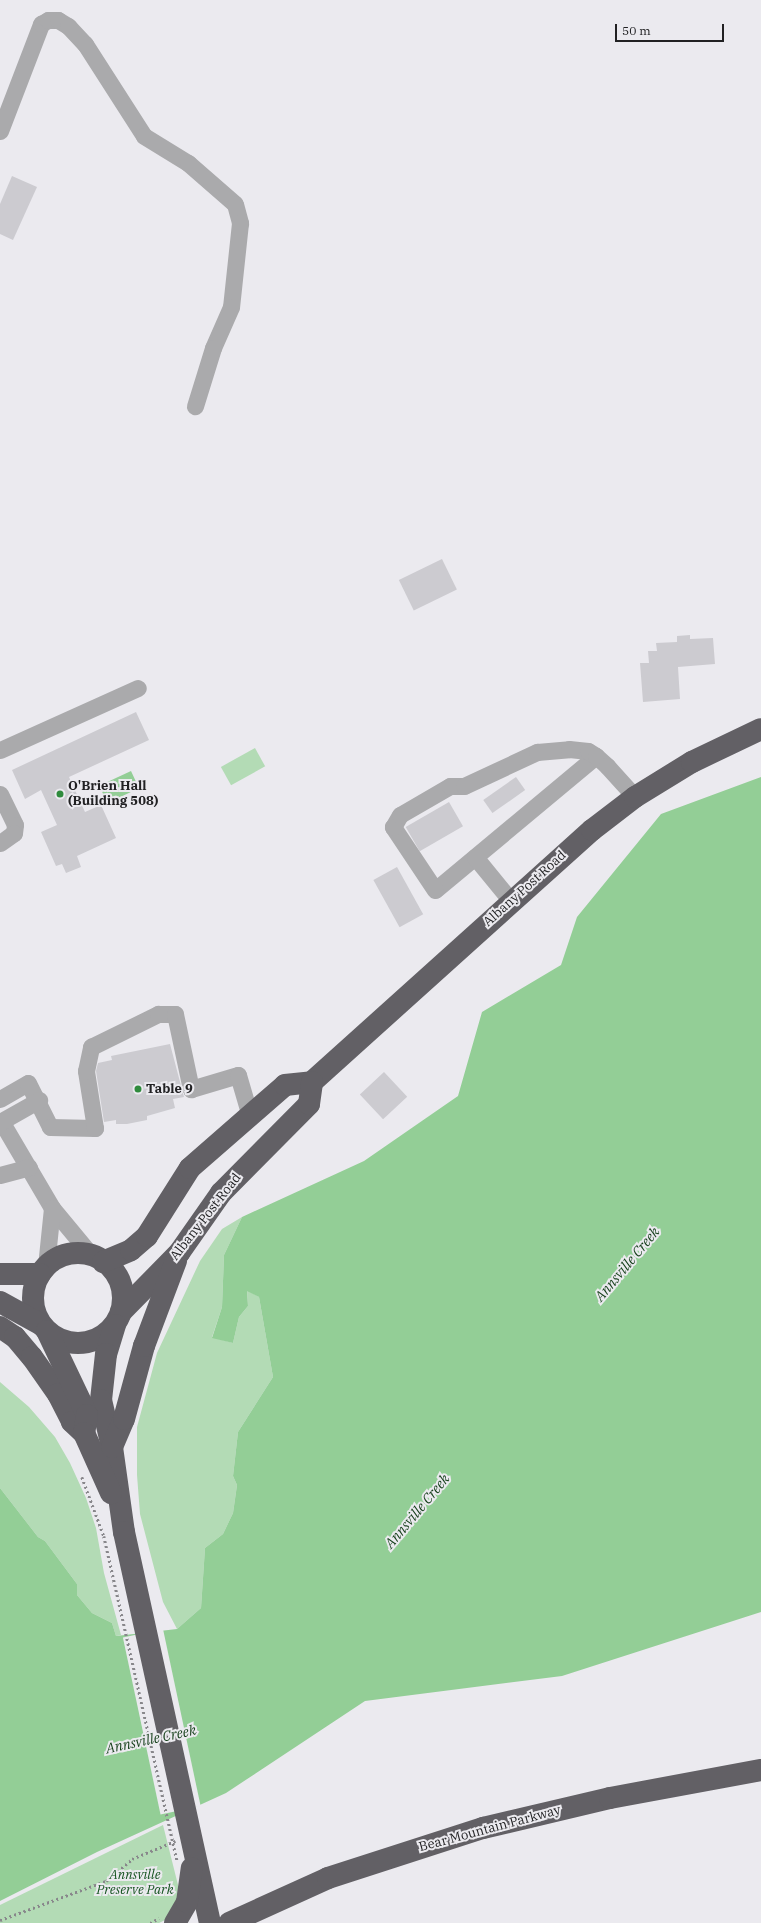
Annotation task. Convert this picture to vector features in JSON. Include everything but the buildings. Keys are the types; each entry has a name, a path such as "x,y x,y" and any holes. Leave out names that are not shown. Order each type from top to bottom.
{"highway":[{"name":"Albany Post Road","path":"118,1319 179,1254 221,1193 309,1104 312,1082 561,856 635,797 692,762 761,729"},
{"path":"97,1258 131,1250 147,1236 190,1168 286,1085 312,1082"},
{"path":"0,1274 43,1270 63,1256 77,1253 97,1258 114,1271 120,1284 118,1319 106,1354 101,1400 112,1447 116,1528"},
{"path":"112,1447 124,1419 144,1346 179,1254"},
{"path":"43,1270 32,1303 87,1415 84,1433 116,1528 186,1859 210,1923"},
{"path":"0,1302 44,1327 60,1339 74,1343 90,1341 104,1335 118,1319"},
{"path":"0,1327 15,1337 32,1357 58,1394 72,1422 84,1433"},
{"name":"Bear Mountain Parkway","path":"229,1923 328,1878 476,1831 610,1798 761,1770"},
{"path":"175,1923 186,1902 186,1859"}],"lane":[{"path":"0,131 41,24 48,20 58,20 68,26 85,44 144,136 188,163 218,186 235,204 240,224 231,307 213,348 195,406"},
{"path":"0,750 138,688"},
{"path":"596,756 435,890 393,827 400,815 450,786 464,786 537,752 569,749 588,751 596,756 635,797"},
{"path":"0,794 15,825 14,833 0,843"},
{"path":"475,857 511,901"},
{"path":"97,1258 52,1208 29,1167 9,1109 28,1083 41,1105 50,1127 95,1128 86,1071 91,1047 158,1014 175,1014 191,1089 238,1075 250,1116"},
{"path":"0,1175 29,1167"},
{"path":"43,1270 52,1208"}],"path":[{"path":"116,1528 186,1859"},
{"path":"0,1920 106,1882 132,1859 183,1838"}],"green space":[{"path":"255,748 265,766 231,785 221,767"},
{"path":"242,1217 224,1255 222,1307 212,1337 233,1343 239,1317 248,1306 247,1290 259,1297 273,1377 238,1432 233,1476 237,1485 233,1513 223,1534 205,1548 201,1608 177,1629 163,1602 140,1514 137,1475 137,1427 157,1353 200,1261 222,1229"},
{"path":"0,1382 29,1407 55,1437 70,1463 86,1498 96,1528 104,1573 121,1635 116,1636 112,1623 92,1613 77,1595 77,1584 45,1541 38,1537 0,1488"},
{"name":"Annsville Preserve Park","path":"163,1825 181,1897 171,1917 159,1923 0,1923 0,1905"}],"water":[{"path":"131,771 139,788 107,803 99,786"},
{"name":"Annsville Creek","path":"761,777 761,1612 562,1676 365,1701 226,1793 97,1852 0,1901 0,1488 38,1537 45,1541 77,1584 77,1595 92,1613 112,1623 116,1636 177,1629 201,1608 205,1548 223,1534 233,1513 237,1485 233,1476 238,1432 273,1377 259,1297 247,1291 248,1306 239,1317 233,1343 212,1338 222,1307 224,1255 242,1217 364,1161 458,1096 482,1012 561,965 577,917 661,814"}],"pier":[{"path":"163,1629 201,1806 161,1815 123,1638"}],"place":[{"name":"O'Brien Hall (Building 508)","path":"60,794"},
{"name":"Table 9","path":"138,1089"}]}
